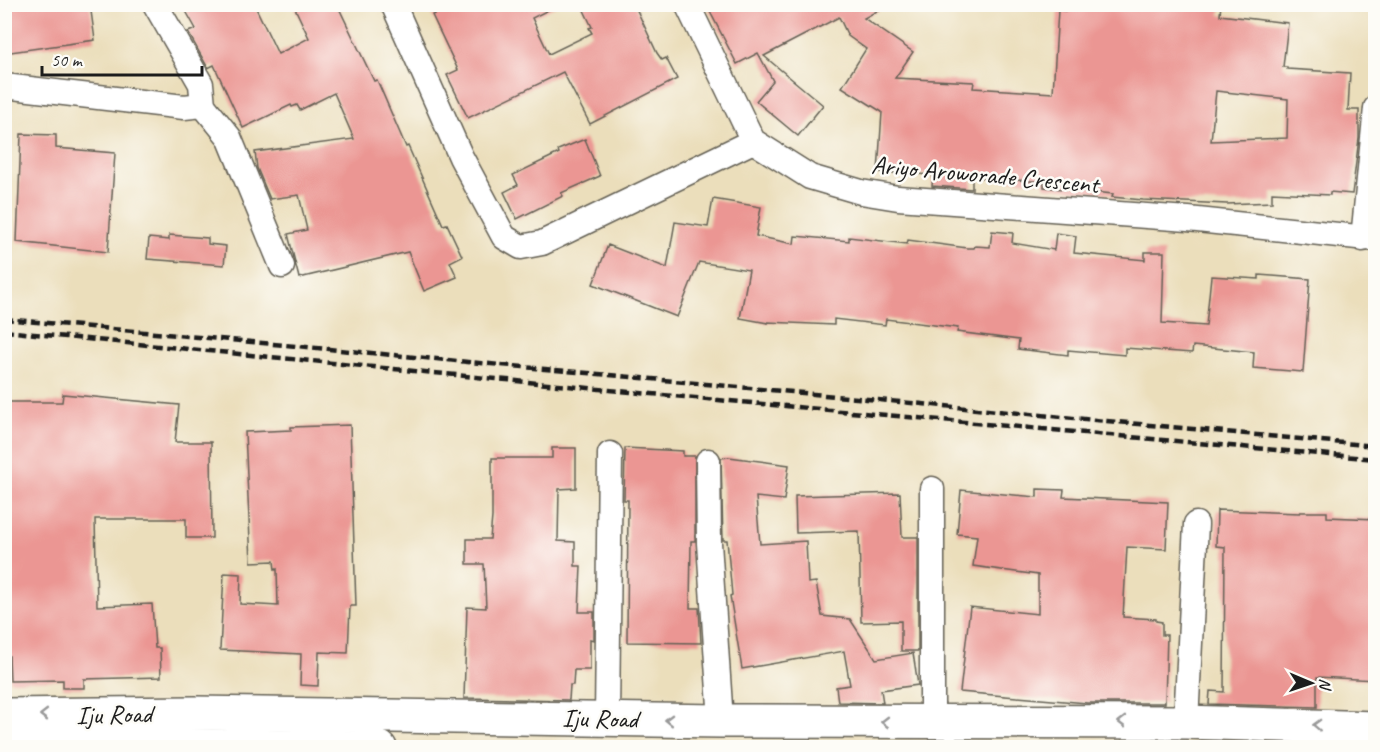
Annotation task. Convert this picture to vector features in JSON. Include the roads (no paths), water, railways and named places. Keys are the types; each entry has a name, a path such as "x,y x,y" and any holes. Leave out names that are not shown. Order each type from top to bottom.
{"main road":[{"name":"Iju Road","path":"4,744 125,736 195,713 932,723 1186,722 1376,728"},
{"name":"Iju Road","path":"4,715 125,736 220,746 380,747"}],"street":[{"path":"155,4 201,84 203,105 229,137 282,266"},
{"path":"393,4 466,167 504,237 521,247 542,243 753,141 687,4"},
{"path":"4,86 184,107 203,105"},
{"path":"1370,239 1376,108"},
{"name":"Ariyo Aroworade Crescent","path":"753,141 810,177 861,192 898,198 1188,219 1370,239"},
{"path":"607,718 610,454"},
{"path":"708,461 710,543 721,721"},
{"path":"932,723 933,489"},
{"path":"1186,722 1196,524"}],"railway":[{"path":"4,319 1376,446"},
{"path":"4,331 640,393 1376,459"}]}
